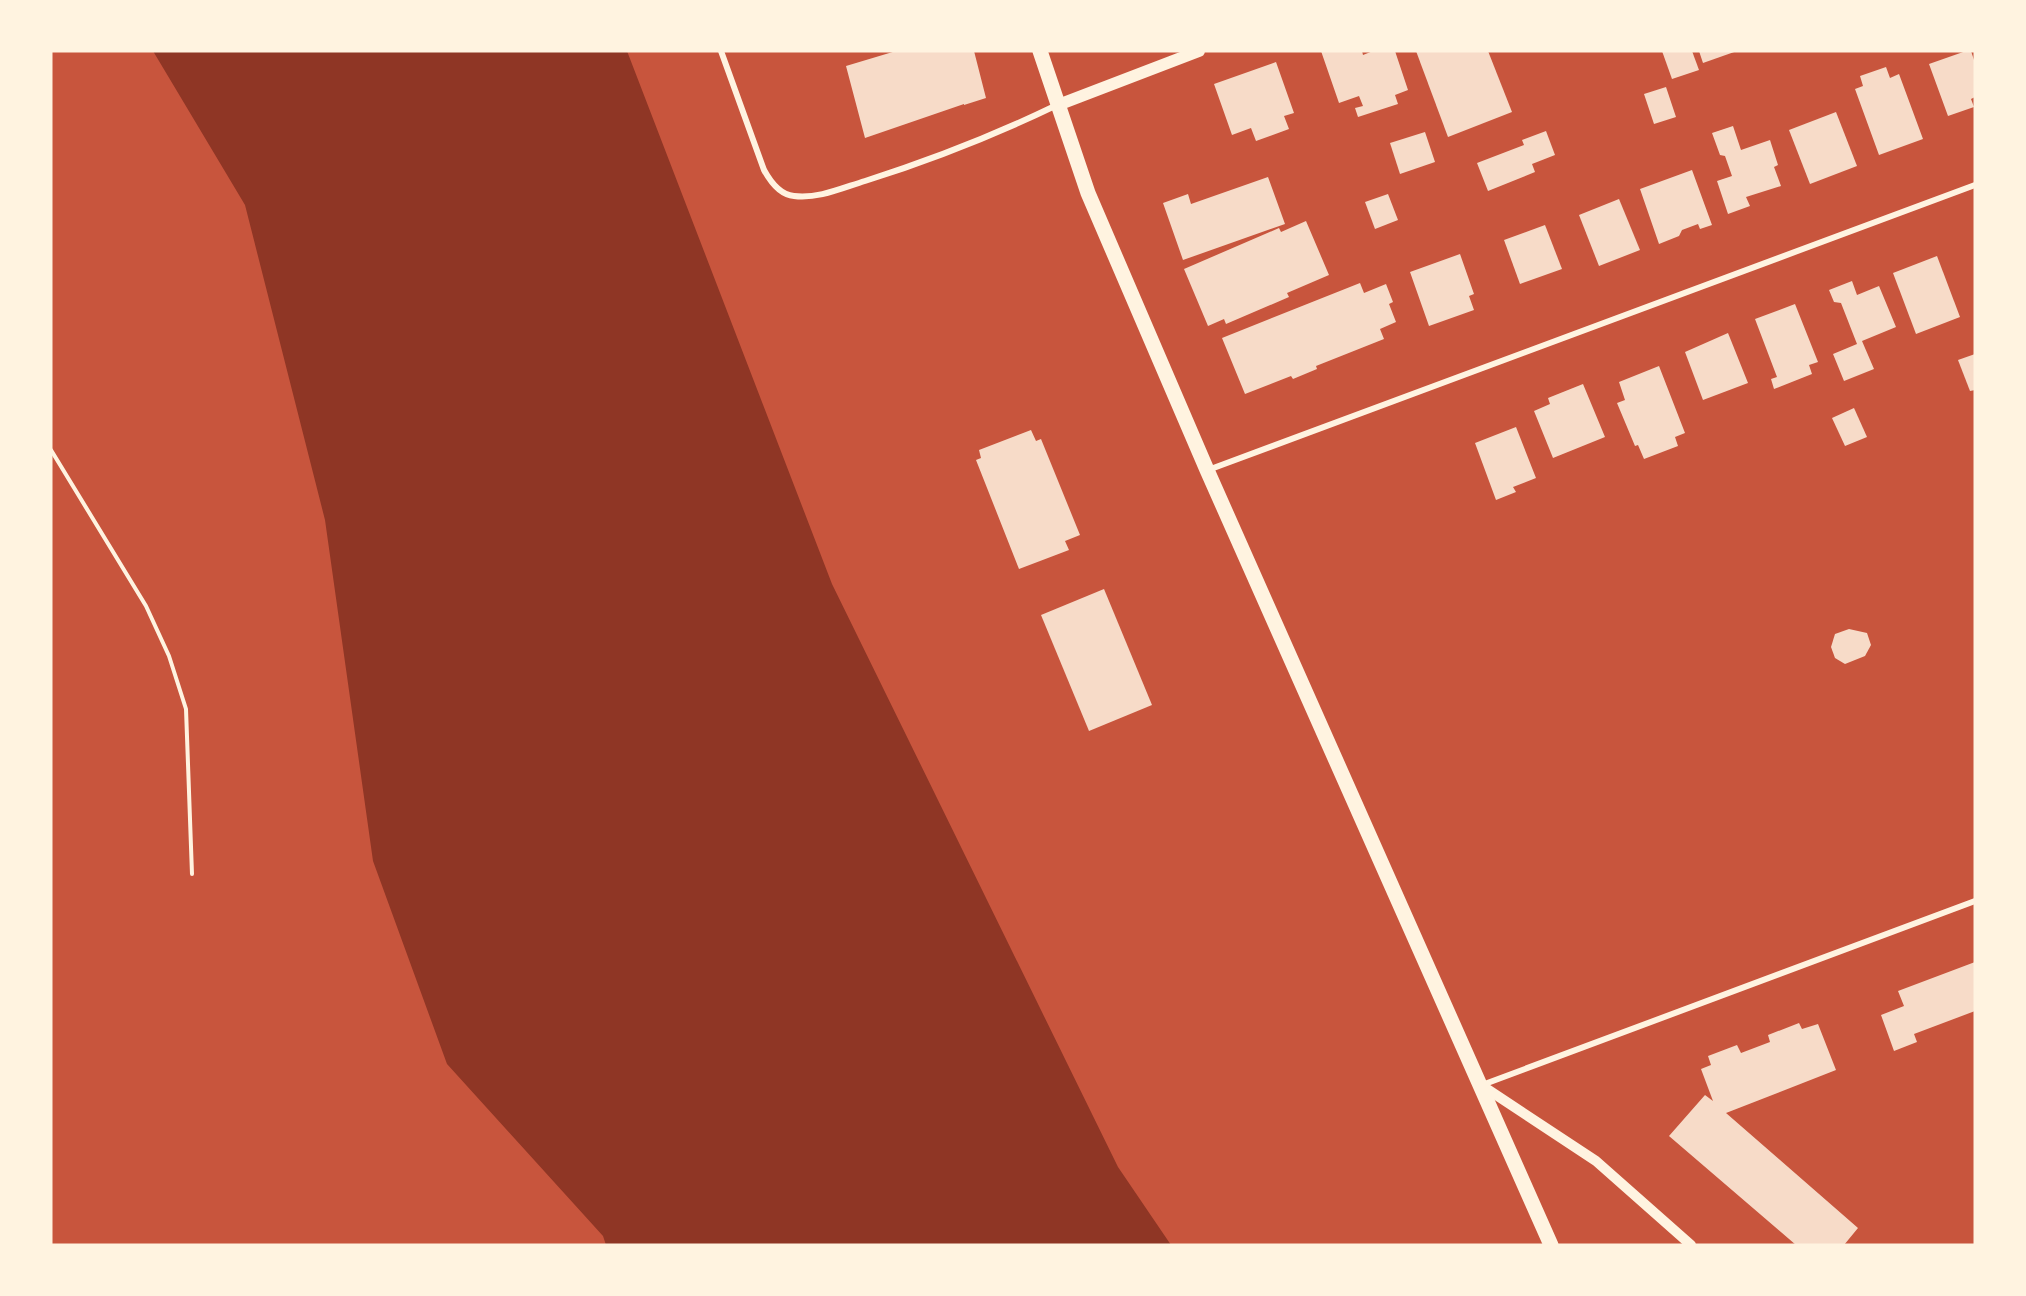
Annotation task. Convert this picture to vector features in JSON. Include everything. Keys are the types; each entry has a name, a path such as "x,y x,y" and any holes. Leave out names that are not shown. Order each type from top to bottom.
{"main road":[{"path":"1040,51 1088,194 1207,470 1551,1245"},
{"path":"1058,105 1199,51"}],"street":[{"path":"722,51 764,170 772,183 791,196 812,197 886,175 985,138 1058,105"},
{"path":"1207,470 1975,185"},
{"path":"1481,1085 1975,901"},
{"path":"1481,1085 1596,1161 1691,1245"}],"path":[{"path":"51,450 146,606 169,656 186,709 192,874"}],"shaded area":[{"path":"153,51 627,51 832,584 1118,1167 1171,1245 606,1245 603,1236 447,1064 373,861 325,520 245,205"}],"building":[{"path":"896,51 974,51 986,98 865,138 846,66"},
{"path":"1321,51 1362,51 1363,55 1373,51 1395,51 1408,90 1395,95 1398,104 1358,117 1355,108 1363,106 1359,96 1339,103"},
{"path":"1416,51 1488,51 1512,112 1448,137"},
{"path":"1662,51 1692,51 1699,70 1672,79"},
{"path":"1699,51 1737,51 1703,63"},
{"path":"1971,51 1975,63 1975,97 1971,99 1974,107 1948,116 1929,64"},
{"path":"1276,62 1294,113 1284,116 1289,129 1256,141 1251,128 1232,135 1214,84"},
{"path":"1886,67 1890,78 1899,74 1923,139 1879,155 1855,89 1863,86 1860,76"},
{"path":"1666,87 1676,117 1654,124 1644,94"},
{"path":"1836,112 1857,166 1810,184 1789,130"},
{"path":"1733,126 1741,150 1770,140 1778,165 1774,167 1781,186 1746,197 1750,206 1728,214 1717,181 1732,176 1725,156 1720,155 1712,133"},
{"path":"1546,131 1555,155 1532,164 1535,172 1488,191 1477,163 1524,145 1522,140"},
{"path":"1425,132 1435,162 1400,174 1390,143"},
{"path":"1692,170 1712,225 1700,229 1698,224 1682,230 1679,236 1659,244 1640,189"},
{"path":"1268,177 1285,224 1183,260 1163,203 1188,194 1191,204"},
{"path":"1388,194 1398,220 1375,229 1365,202"},
{"path":"1619,199 1640,250 1599,266 1579,215"},
{"path":"1306,221 1329,275 1287,293 1289,297 1226,324 1224,319 1208,326 1184,269 1279,228 1281,232"},
{"path":"1545,225 1562,269 1520,284 1504,240"},
{"path":"1460,254 1474,294 1469,296 1474,310 1429,326 1410,272"},
{"path":"1937,256 1960,317 1916,334 1893,273"},
{"path":"1852,281 1857,295 1879,286 1896,327 1862,341 1874,369 1844,381 1833,354 1857,344 1841,303 1834,302 1829,290"},
{"path":"1360,283 1364,293 1386,284 1393,302 1389,304 1396,322 1380,329 1384,339 1316,366 1317,369 1293,379 1291,376 1245,394 1222,338"},
{"path":"1795,304 1818,362 1809,365 1812,374 1774,389 1771,379 1777,377 1755,319"},
{"path":"1728,333 1748,383 1703,400 1685,352"},
{"path":"1975,354 1975,390 1970,391 1958,360"},
{"path":"1659,366 1685,433 1675,437 1678,446 1644,459 1638,445 1635,446 1617,403 1625,400 1619,382"},
{"path":"1583,384 1605,437 1553,458 1534,411 1550,404 1548,398"},
{"path":"1854,408 1867,437 1845,446 1832,418"},
{"path":"1516,427 1536,478 1513,487 1516,492 1496,500 1475,443"},
{"path":"1031,430 1036,441 1041,439 1080,535 1065,541 1069,550 1019,569 976,460 981,458 979,450"},
{"path":"1104,589 1152,705 1089,731 1041,615"},
{"path":"1849,629 1867,633 1871,645 1865,656 1845,664 1835,658 1831,647 1835,634"},
{"path":"1975,962 1975,1011 1914,1034 1917,1042 1894,1051 1881,1015 1904,1006 1898,991"},
{"path":"1799,1023 1802,1029 1818,1024 1836,1070 1726,1113 1858,1228 1844,1245 1796,1245 1669,1136 1705,1095 1713,1101 1701,1069 1711,1065 1708,1056 1737,1045 1741,1053 1770,1042 1768,1035"}]}
